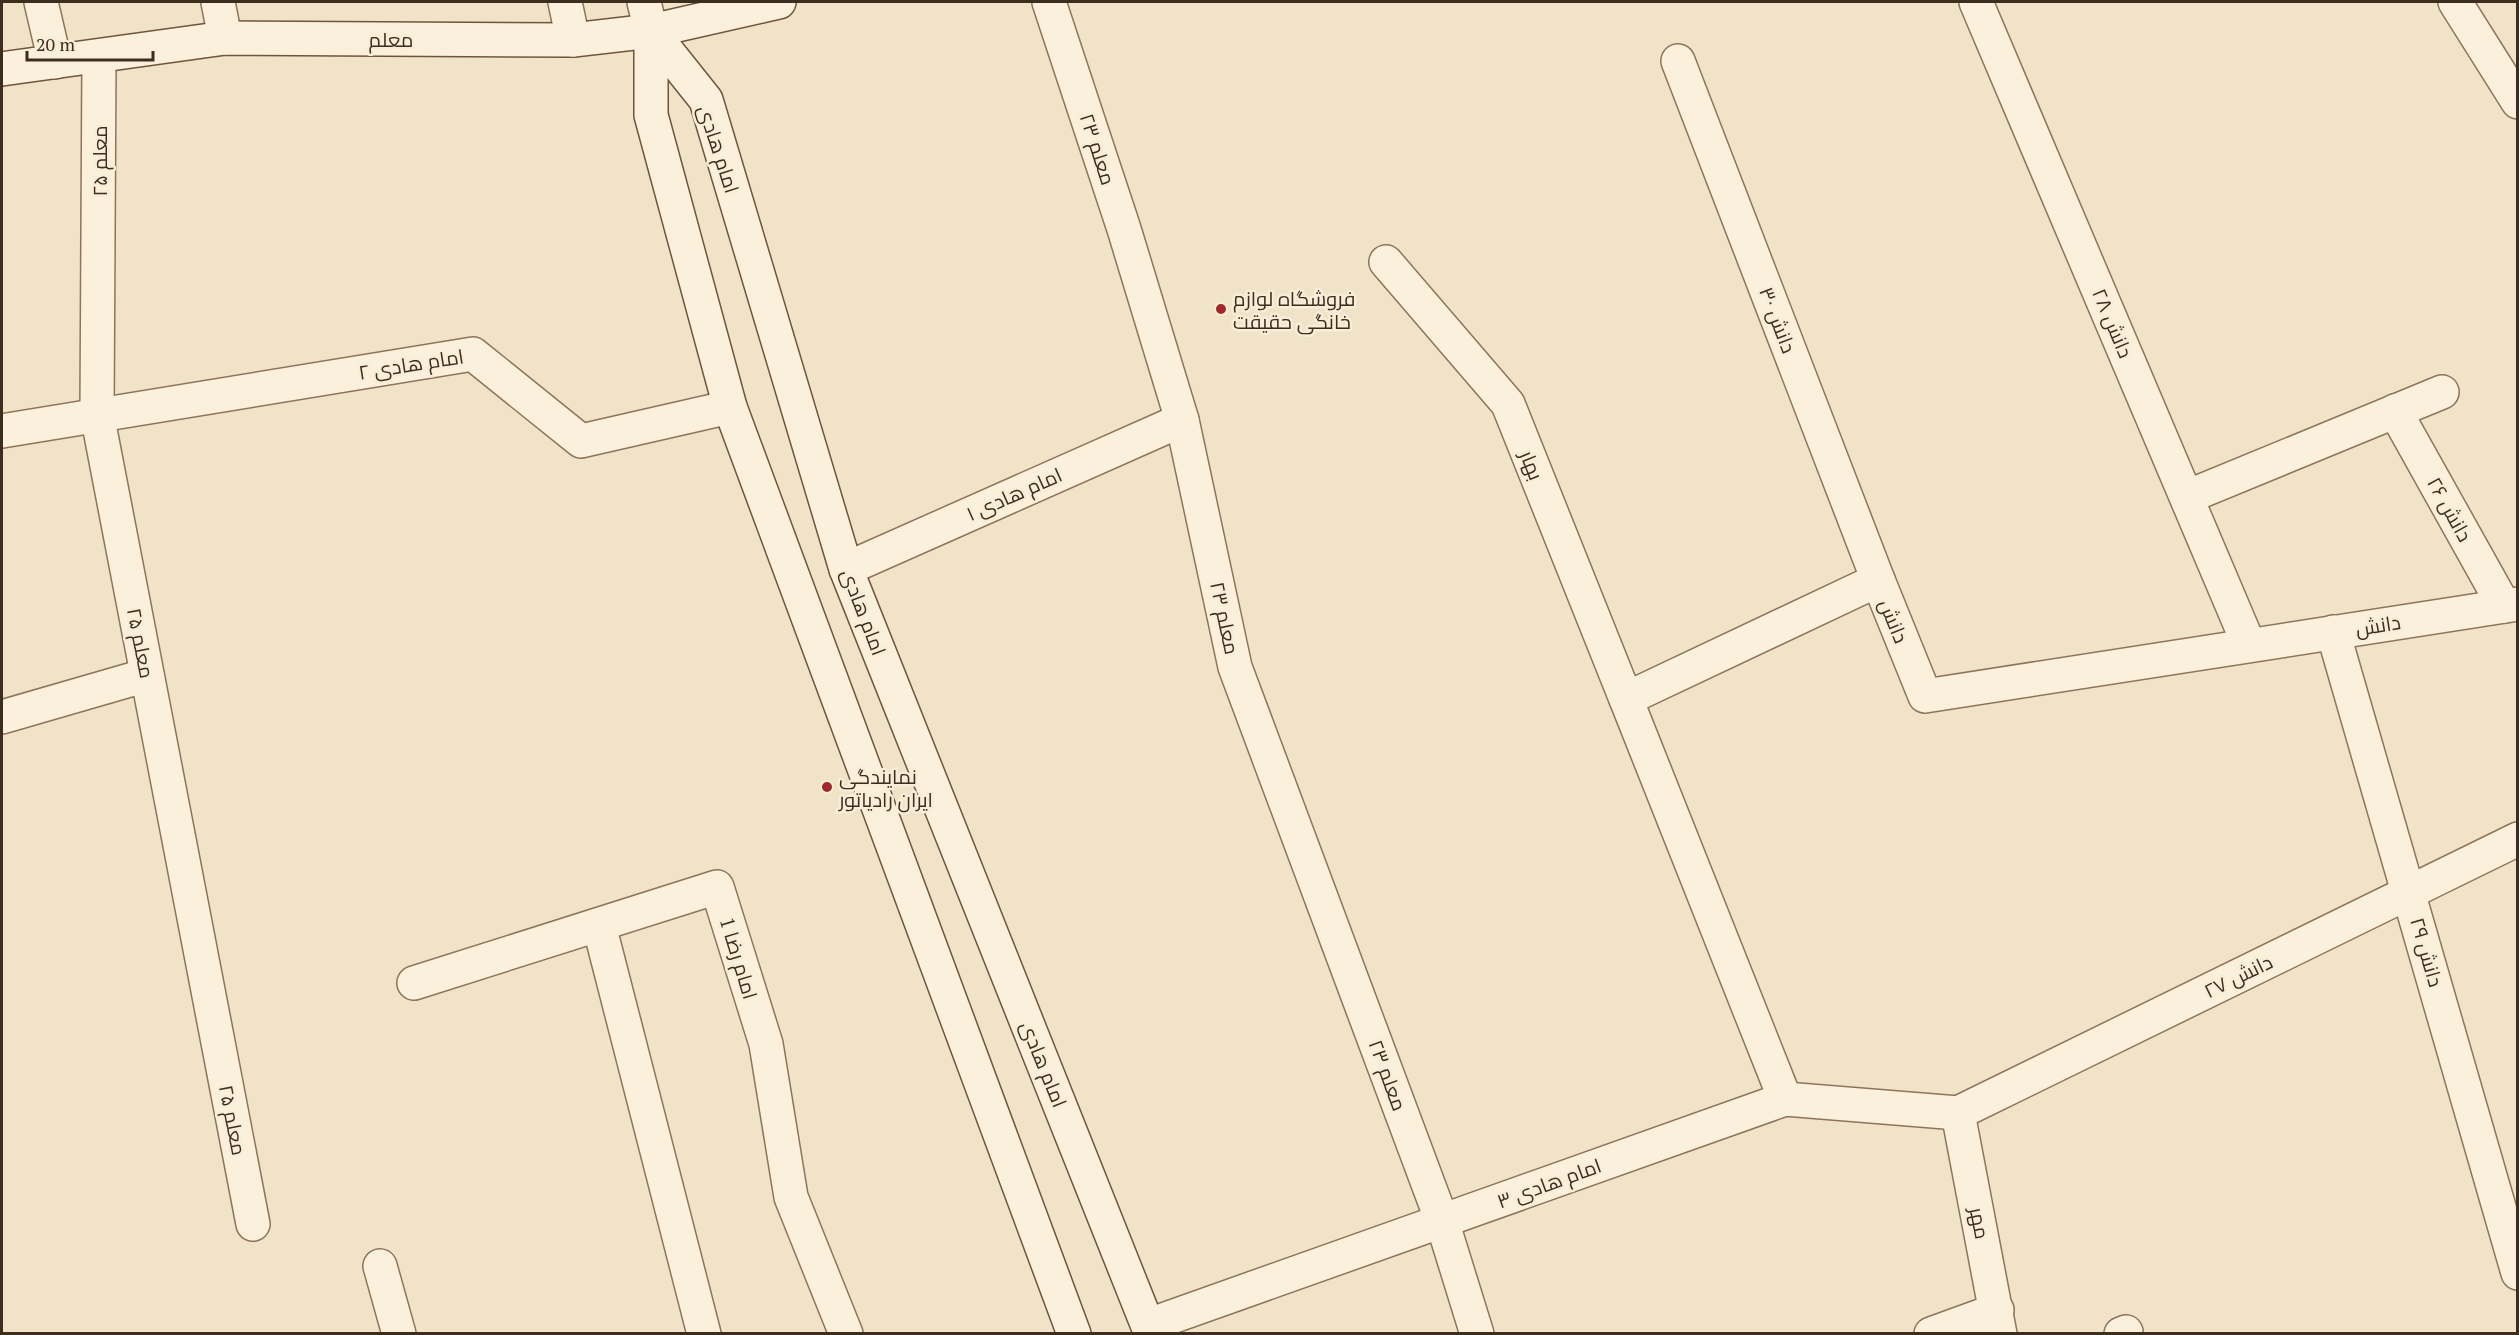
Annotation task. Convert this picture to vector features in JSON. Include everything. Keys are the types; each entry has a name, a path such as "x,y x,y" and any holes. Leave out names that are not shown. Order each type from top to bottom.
{"street":[{"path":"41,2 55,62"},
{"path":"218,2 225,38"},
{"path":"565,2 573,40"},
{"name":"معلم","path":"2,69 225,38 573,40 648,16 779,2"},
{"name":"معلم ۲۳","path":"1049,2 1124,229 1182,420 1235,667 1442,1221 1477,1334"},
{"name":"دانش ۲۸","path":"1976,2 2249,645"},
{"path":"2455,2 2517,102"},
{"path":"648,16 651,115 730,407 1074,1334"},
{"name":"امام هادی","path":"648,16 706,100 846,569 1141,1331"},
{"name":"معلم ۲۵","path":"99,56 97,414 253,1224"},
{"name":"دانش ۳۰","path":"1678,61 1878,580"},
{"name":"بهار","path":"1386,262 1508,404 1626,699"},
{"name":"امام هادی ٢","path":"97,414 474,354 581,441 730,407"},
{"path":"2187,497 2442,392"},
{"name":"دانش ۲۶","path":"2395,411 2511,605"},
{"path":"2,431 97,414"},
{"name":"امام هادی ١","path":"846,569 1182,420"},
{"name":"دانش","path":"1626,699 1878,580 1925,696 2511,605"},
{"name":"دانش ٢٩","path":"2333,632 2410,892 2517,1273"},
{"path":"2,717 147,675"},
{"path":"1626,699 1785,1099"},
{"name":"دانش ۲۷","path":"1958,1113 2517,839"},
{"name":"امام رضا 1","path":"414,983 717,886 766,1044 791,1197 846,1334"},
{"path":"599,924 704,1334"},
{"name":"امام هادی ٣","path":"1141,1331 1785,1099 1958,1113"},
{"name":"مهر","path":"1958,1113 1998,1322"},
{"path":"380,1266 399,1334"},
{"path":"1930,1334 1998,1322"}],"place":[{"name":"فروشگاه لوازم خانگی حقیقت","path":"1221,309"},
{"name":"نمایندگی ایران رادیاتور","path":"827,787"}]}
